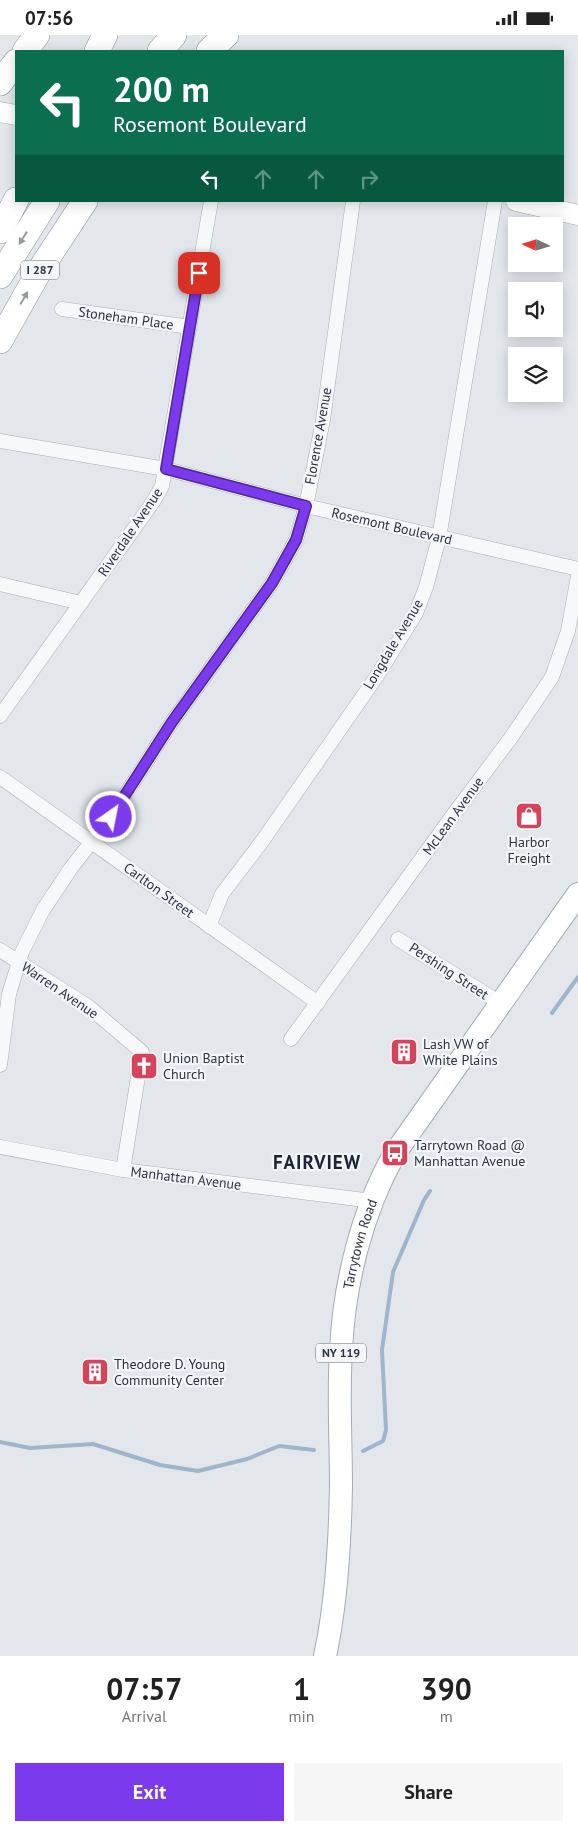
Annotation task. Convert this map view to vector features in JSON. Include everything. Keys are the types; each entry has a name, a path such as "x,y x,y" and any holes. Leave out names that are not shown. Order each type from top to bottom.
{"highway":[{"path":"26,50 37,35"},
{"path":"98,50 105,35"},
{"path":"161,50 174,35"},
{"path":"203,50 216,35"},
{"path":"210,50 226,35"},
{"path":"0,83 15,63"},
{"path":"0,231 15,202"},
{"name":"I 287","path":"0,276 46,202"},
{"name":"I 287","path":"0,341 41,269 84,202"}],"main road":[{"path":"0,112 15,115"},
{"path":"520,202 578,215"},
{"name":"Tarrytown Road","path":"325,1656 338,1551 342,1329 354,1263 373,1201 395,1153 578,894"}],"street":[{"name":"Riverdale Avenue","path":"0,716 153,502 162,486 211,202"},
{"name":"Florence Avenue","path":"0,1065 9,994 22,952 43,910 111,817 172,722 272,583 296,540 306,506 322,420 353,202"},
{"name":"Longdale Avenue","path":"208,926 222,894 263,840 377,676 416,613 426,587 439,538 495,202"},
{"name":"Stoneham Place","path":"62,309 190,327"},
{"name":"Rosemont Boulevard","path":"0,441 166,469 306,506 578,569"},
{"name":"McLean Avenue","path":"292,1039 510,739 552,677 568,631 578,576"},
{"path":"0,585 81,603"},
{"name":"Carlton Street","path":"0,777 318,1003"},
{"name":"Pershing Street","path":"398,939 500,1003"},
{"name":"Warren Avenue","path":"0,950 89,1007 142,1052 123,1170"},
{"name":"Manhattan Avenue","path":"0,1147 123,1170 373,1201"}],"waterway":[{"path":"552,1013 578,977"},
{"path":"363,1451 383,1441 386,1430 382,1350 393,1272 424,1200 430,1191"},
{"path":"0,1442 30,1448 93,1444 160,1465 198,1471 247,1459 279,1446 314,1450"}],"place":[{"name":"Harbor Freight","path":"529,816"},
{"name":"Lash VW of White Plains","path":"404,1052"},
{"name":"Union Baptist Church","path":"144,1066"},
{"name":"Tarrytown Road @ Manhattan Avenue","path":"395,1153"},
{"name":"Theodore D. Young Community Center","path":"95,1372"}],"district":[{"name":"FAIRVIEW","path":"317,1162"}],"route":[{"path":"111,817 172,722 219,660 272,583 296,540 306,506 166,469 199,273"}]}
